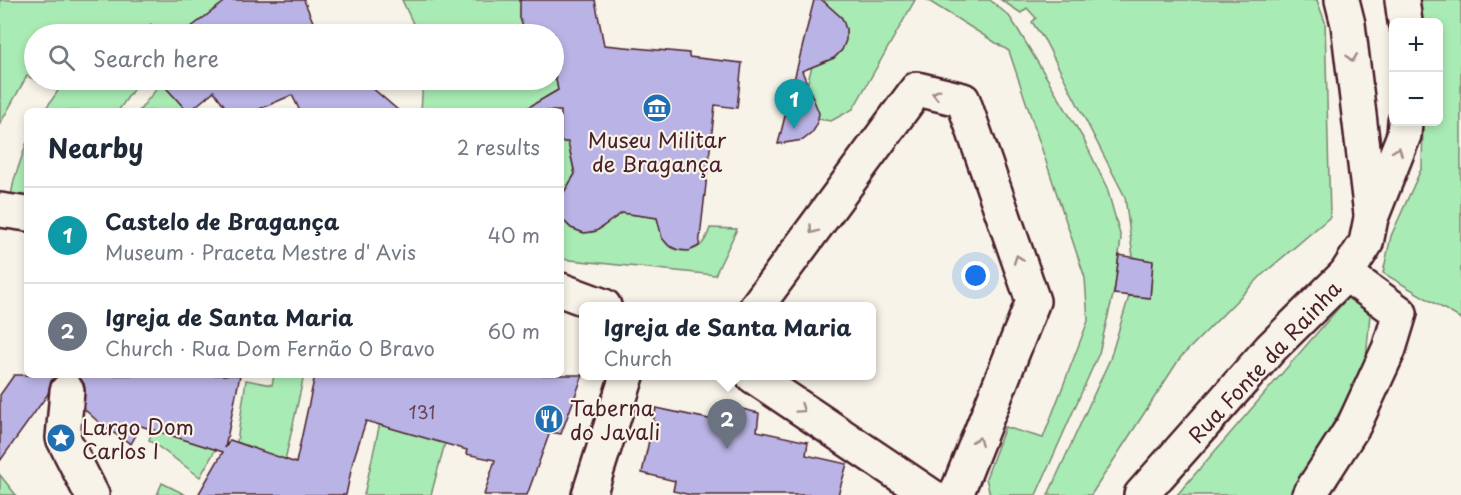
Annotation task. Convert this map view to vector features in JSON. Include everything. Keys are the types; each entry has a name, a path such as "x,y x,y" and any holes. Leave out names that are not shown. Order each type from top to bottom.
{"street":[{"name":"Rua Fonte da Rainha","path":"1342,0 1348,24 1371,218"},
{"path":"1402,0 1404,18"},
{"path":"760,302 917,89 963,100 1033,301 956,495"},
{"name":"Rua Fonte da Rainha","path":"1141,495 1271,348 1346,274 1366,243 1371,218 1404,135 1405,126"},
{"path":"0,210 24,214"},
{"path":"1309,495 1354,425 1389,349 1400,313 1346,274"},
{"path":"564,291 593,302"},
{"path":"589,495 625,380"},
{"path":"760,380 930,495"},
{"path":"67,392 63,438 92,495"}],"green space":[{"path":"0,0 229,0 196,24 24,24 24,81 0,124"},
{"path":"402,0 523,0 520,10 523,24 413,24"},
{"path":"825,0 915,0 853,109 831,121 818,119 805,93 813,62 833,58 842,49 846,36 846,29 823,7"},
{"path":"927,0 990,0 1009,16 1083,138 1107,188 1121,238 1115,287 1099,353 1036,495 990,495 986,478 1005,427 1043,438 1088,321 1085,278 1009,51"},
{"path":"1001,0 1317,0 1325,22 1330,217 1262,275 1180,358 1091,495 1048,495 1110,359 1129,296 1150,298 1153,261 1133,257 1125,197 1045,41 1032,22 1036,18 1027,8 1021,13"},
{"path":"1420,0 1461,0 1461,319 1383,273 1391,236 1422,167 1423,126 1443,126 1443,18 1422,18"},
{"path":"56,90 133,90 120,108 46,108 58,91"},
{"path":"156,90 169,90 184,108 141,108"},
{"path":"422,90 558,90 546,97 540,108 421,108"},
{"path":"564,142 568,142 576,181 564,192"},
{"path":"24,151 24,201 10,201"},
{"path":"613,212 661,218 661,234 666,243 675,249 686,251 701,245 710,228 737,229 715,275 564,259 564,221 574,230 587,233 599,229 609,220"},
{"path":"1348,297 1370,314 1365,370 1290,495 1177,495"},
{"path":"273,378 303,378 278,492 253,482 261,451 237,442 246,380 272,385"},
{"path":"381,418 445,443 431,495 364,495"},
{"path":"215,422 230,424 200,477 149,440 153,429"},
{"path":"0,475 16,495 0,495"},
{"path":"162,483 186,495 157,495"}],"building":[{"path":"227,0 304,0 314,24 195,24"},
{"path":"520,0 595,0 604,45 689,53 689,57 742,63 737,108 715,105 699,246 689,251 669,246 662,238 657,218 622,213 596,231 584,233 571,228 564,221 564,192 575,174 568,142 564,142 564,108 527,108 558,90 564,90 564,24 522,24"},
{"path":"814,0 822,0 842,18 846,29 846,40 842,50 834,58 802,71 819,113 817,125 812,133 803,140 778,144"},
{"path":"168,90 375,90 396,108 298,108 292,95 262,108 226,108 214,91 194,108 184,108"},
{"path":"1119,255 1153,261 1150,298 1114,294"},
{"path":"14,375 24,375 24,378 54,378 51,381 48,394 0,461 0,395"},
{"path":"564,375 579,375 579,380 581,380 561,434 550,432 527,495 484,495 495,460 466,454 467,450 366,421 353,461 346,495 198,495 223,452 141,426 131,444 104,427 84,409 84,384 79,378 239,378 225,448 230,440 296,463 314,378 564,378"},
{"path":"730,406 759,413 757,431 808,442 806,455 847,464 838,495 691,495 673,491 675,481 642,473 656,408 728,423"}],"place":[{"name":"Museu Militar de Bragança","path":"657,108"},
{"name":"Castelo de Bragança","path":"794,129"},
{"name":"Taberna do Javali","path":"549,419"},
{"name":"Largo Dom Carlos I","path":"61,438"},
{"name":"Igreja de Santa Maria","path":"727,449"}]}
